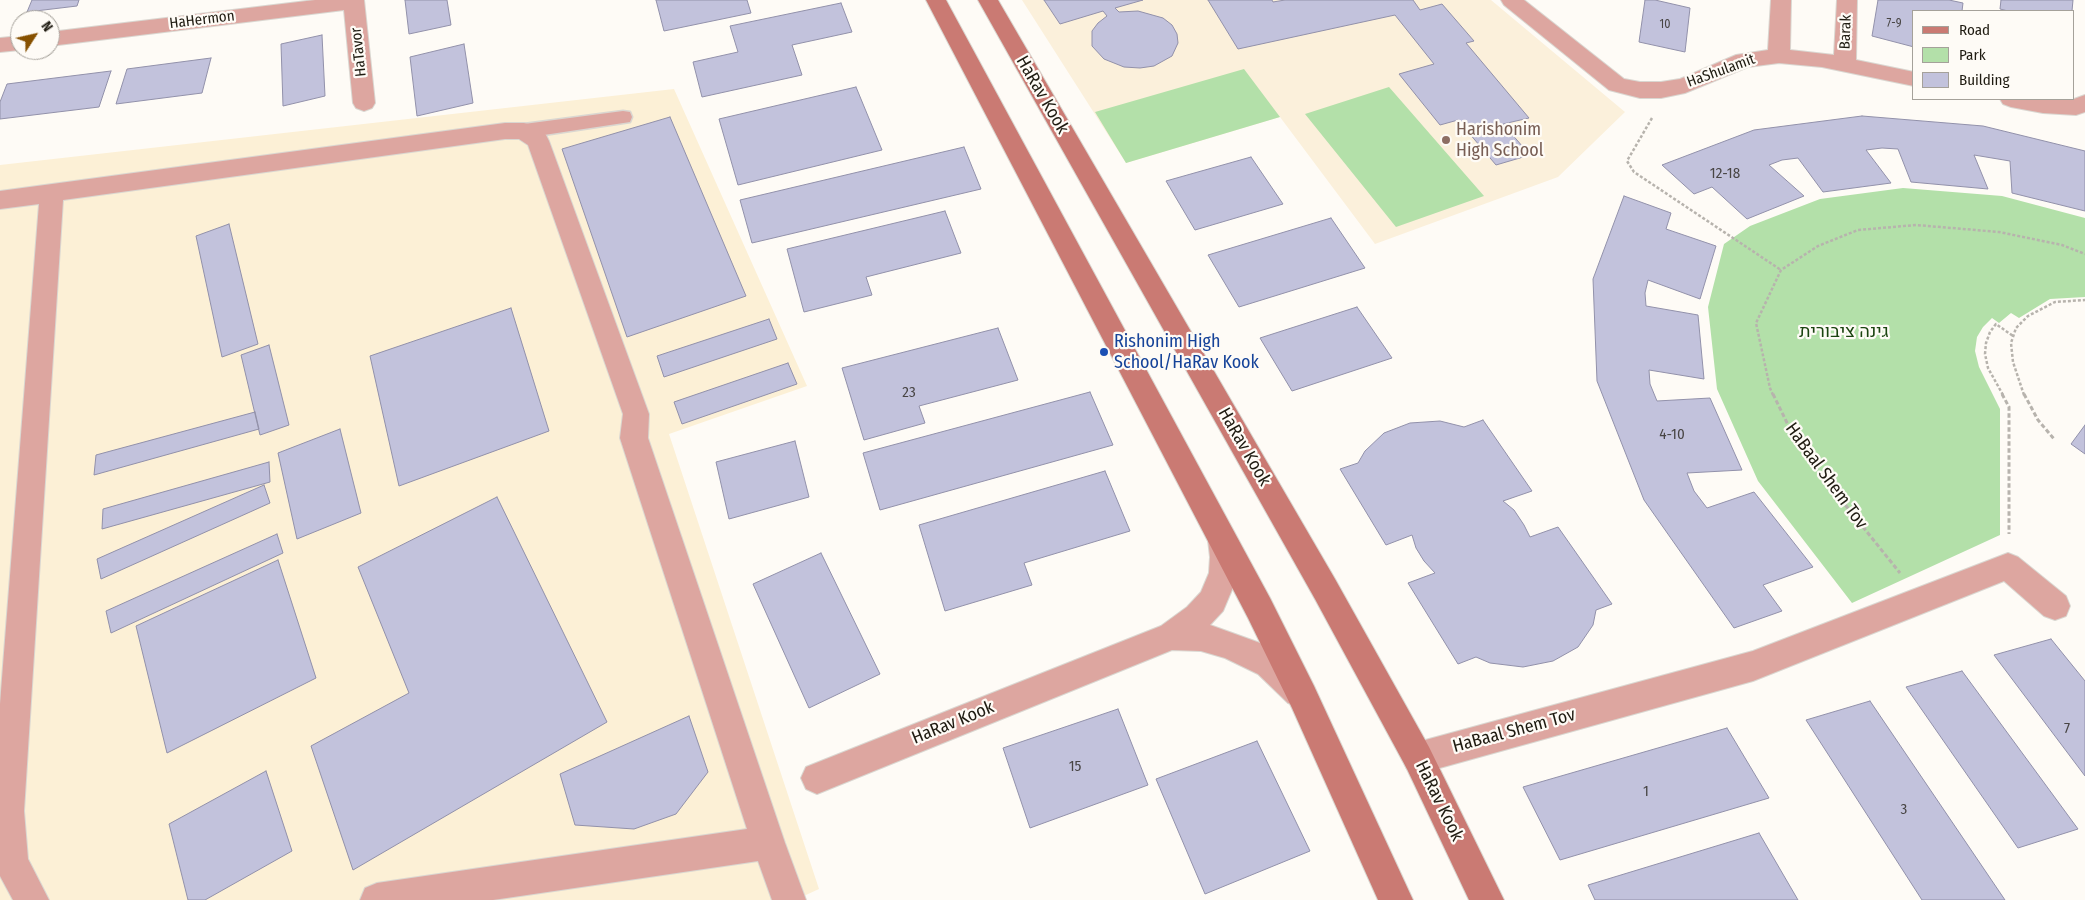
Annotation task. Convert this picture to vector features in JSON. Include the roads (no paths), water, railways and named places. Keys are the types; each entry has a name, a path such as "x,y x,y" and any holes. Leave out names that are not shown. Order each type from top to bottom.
{"main road":[{"name":"HaRav Kook","path":"936,0 1304,697 1396,900"},
{"name":"HaRav Kook","path":"988,0 1320,580 1418,758 1487,900"}],"street":[{"name":"HaShulamit","path":"1511,0 1617,85 1640,90 1661,90 1685,85 1744,60 1779,56 1822,60 1912,79"},
{"path":"1779,56 1781,0"},
{"name":"Barak","path":"1845,65 1847,0"},
{"name":"HaHermon","path":"60,38 354,1"},
{"name":"HaTavor","path":"354,1 364,103"},
{"path":"2016,100 2076,108 2085,103"},
{"path":"0,200 505,132 524,131 538,140 636,414 634,438 768,843 789,900"},
{"path":"32,900 11,863 8,811 52,193"},
{"name":"HaRav Kook","path":"817,778 1172,636 1198,617 1212,601 1224,573 1222,540"},
{"name":"HaBaal Shem Tov","path":"1418,758 1753,666 2008,566 2055,606"},
{"name":"HaRav Kook","path":"1172,636 1201,637 1249,653 1269,664 1304,697"},
{"path":"377,900 768,843"}],"lane":[{"path":"524,131 623,117"}],"place":[{"name":"Harishonim High School","path":"1446,140"},
{"name":"Rishonim High School/HaRav Kook","path":"1104,352"}],"park label":[{"name":"גינה ציבורית","path":"1844,332"}]}
